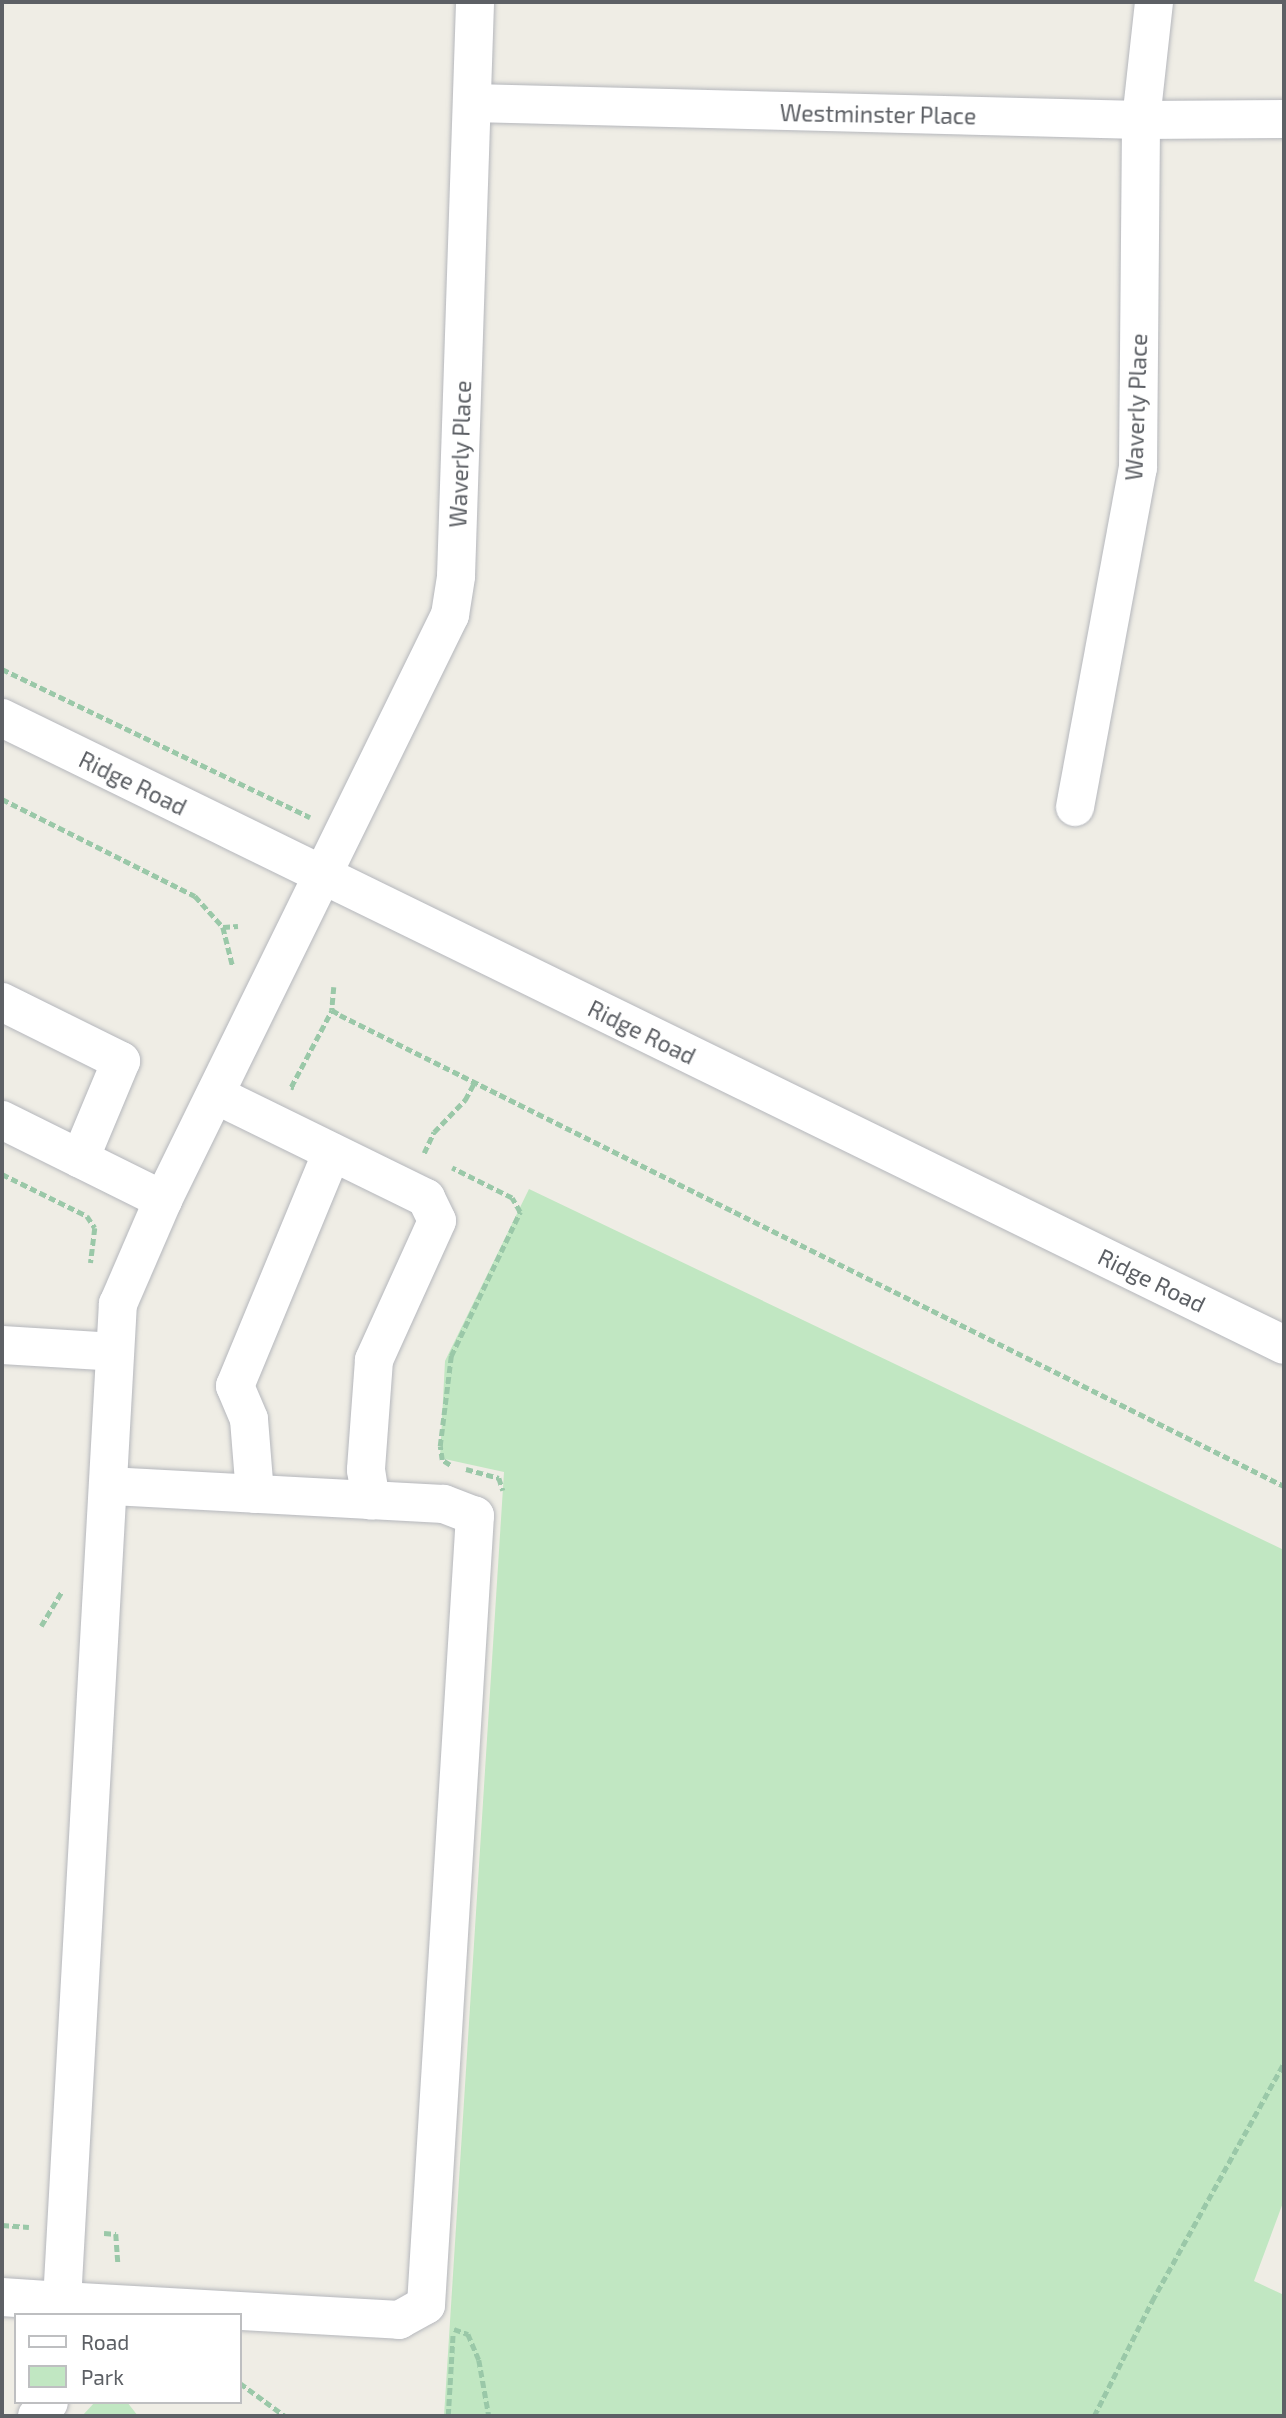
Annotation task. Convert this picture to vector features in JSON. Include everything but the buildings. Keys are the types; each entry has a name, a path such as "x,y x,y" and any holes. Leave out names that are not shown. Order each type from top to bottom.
{"street":[{"name":"Waverly Place","path":"62,2308 118,1304 163,1200 450,615 456,576 475,2"},
{"name":"Waverly Place","path":"1075,807 1138,468 1141,120 1154,2"},
{"name":"Westminster Place","path":"472,103 1141,120 1284,119"},
{"name":"Ridge Road","path":"2,718 320,876 1284,1345"},
{"path":"2,1002 121,1061 80,1159"},
{"path":"216,1095 426,1198 437,1221 374,1360 366,1470 371,1501"},
{"path":"2,1120 163,1200"},
{"path":"255,1494 248,1419 235,1386 332,1152"},
{"path":"2,1345 115,1352"},
{"path":"108,1486 443,1504 475,1516 426,2305 399,2320 242,2314"},
{"path":"2,2297 62,2308 202,2313"}],"path":[{"path":"2,669 342,832"},
{"path":"2,799 195,896 223,928 238,926"},
{"path":"334,987 332,1010 340,1016 1284,1486"},
{"path":"424,1153 434,1132 465,1100 474,1083"},
{"path":"2,1174 87,1216 95,1228 90,1267"},
{"path":"1094,2416 1284,2063"},
{"path":"453,2329 468,2334 480,2360 489,2416"},
{"path":"242,2384 285,2416"}],"green space":[{"path":"529,1189 1284,1550 1284,2200 1254,2281 1284,2295 1284,2416 444,2416 504,1472 440,1458 445,1361"},
{"path":"93,2404 129,2404 138,2416 82,2416"}]}
